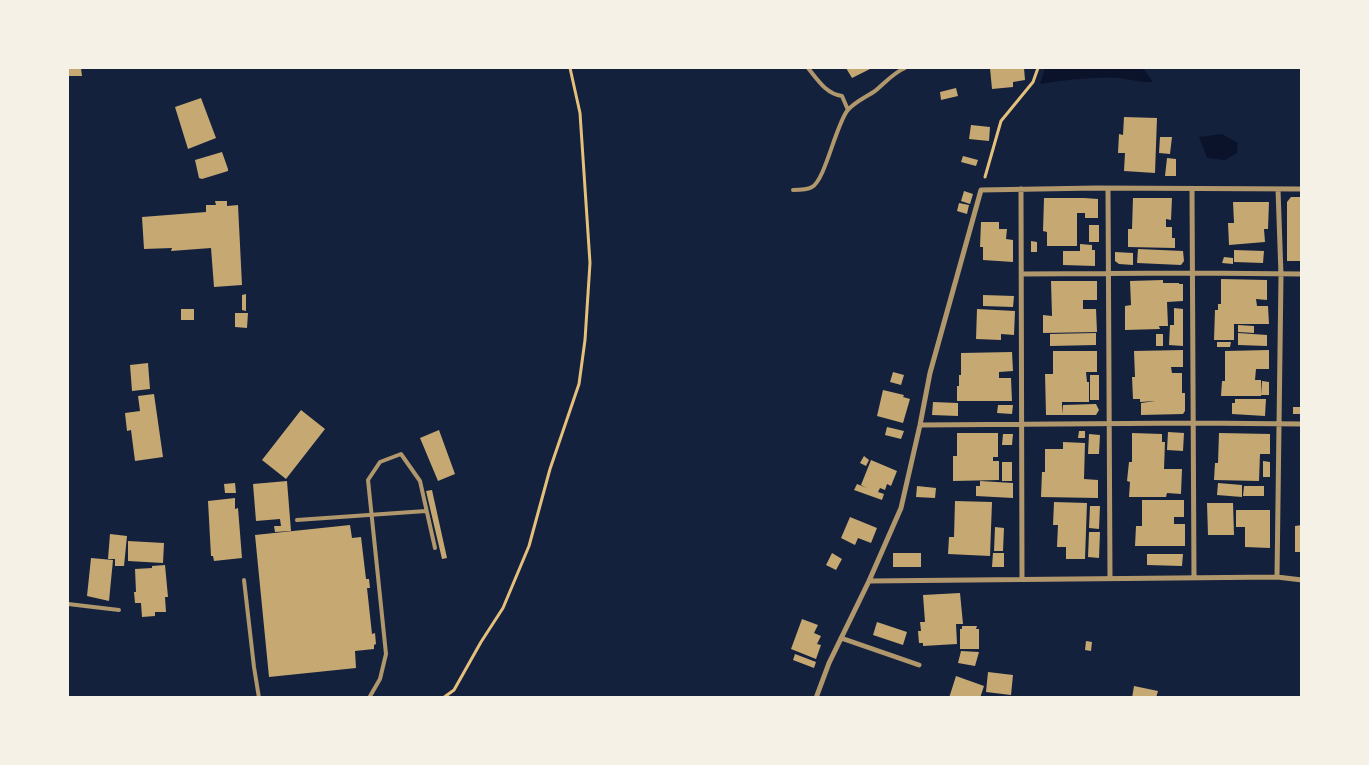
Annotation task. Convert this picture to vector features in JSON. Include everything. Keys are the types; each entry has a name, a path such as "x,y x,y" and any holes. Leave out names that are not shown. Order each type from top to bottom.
{"street":[{"path":"1108,188 1110,578"},
{"path":"816,698 829,663 869,581 901,508 930,373 981,190 1108,188 1302,189"},
{"path":"1021,189 1022,579"},
{"path":"1192,189 1195,423 1194,578"},
{"path":"1277,577 1281,275 1278,189"},
{"path":"1022,274 1302,274"},
{"path":"920,425 1302,424"},
{"path":"869,581 1277,577 1302,580"},
{"path":"841,638 919,665"}],"lane":[{"path":"808,68 824,88 842,96 848,110"},
{"path":"793,190 808,189 814,186 821,175 833,138 848,110 898,71 905,68"},
{"path":"369,698 380,679 386,654 368,480 380,462 401,454 420,481 435,548"},
{"path":"297,520 426,510"},
{"path":"244,580 254,667 260,698"},
{"path":"68,604 119,610"}],"path":[{"path":"443,698 454,690 503,608 529,546 550,469 579,384 585,340 590,263 580,113 570,68"},
{"path":"981,190 1001,121 1033,82 1038,68"}],"water":[{"path":"1045,68 1143,68 1153,82 1098,78 1040,84"},
{"path":"1222,134 1238,143 1237,153 1225,160 1207,158 1199,137"}],"building":[{"path":"68,68 81,68 82,76 68,76"},
{"path":"846,68 872,68 852,78"},
{"path":"990,68 1024,68 1025,80 1013,82 1013,87 992,89"},
{"path":"956,88 958,96 941,100 940,92"},
{"path":"201,98 216,138 188,149 175,107"},
{"path":"1124,117 1157,118 1155,173 1124,171 1125,153 1118,153 1119,134 1123,135"},
{"path":"971,125 990,127 989,141 969,139"},
{"path":"1160,137 1172,137 1170,154 1159,153"},
{"path":"222,152 228,171 202,179 199,178 195,160"},
{"path":"963,156 978,160 976,166 961,162"},
{"path":"1167,158 1176,159 1176,176 1165,176"},
{"path":"964,191 973,194 970,204 961,201"},
{"path":"1291,197 1302,197 1302,261 1287,261 1287,202"},
{"path":"1044,198 1098,199 1098,218 1085,218 1085,213 1077,213 1077,246 1047,246 1047,232 1043,231"},
{"path":"1133,198 1172,198 1171,220 1166,219 1166,227 1172,227 1172,238 1175,238 1175,248 1128,247 1128,229 1132,229"},
{"path":"215,201 227,201 227,206 238,205 242,285 214,287 211,248 171,251 172,248 144,249 142,217 206,212 206,205 216,205"},
{"path":"1233,202 1269,202 1268,229 1264,229 1265,242 1229,245 1228,223 1234,223"},
{"path":"959,203 969,205 967,214 957,211"},
{"path":"981,222 999,222 999,229 1007,229 1006,239 1013,240 1013,262 983,260 983,247 980,247"},
{"path":"1089,225 1099,225 1099,242 1089,242"},
{"path":"1031,241 1037,242 1037,252 1031,252"},
{"path":"1080,244 1092,245 1092,250 1095,250 1095,266 1063,265 1063,251 1080,251"},
{"path":"1138,249 1183,251 1184,261 1181,265 1137,263"},
{"path":"1234,250 1264,251 1263,263 1234,262"},
{"path":"1115,252 1133,253 1133,265 1119,264 1115,261"},
{"path":"1224,257 1233,258 1233,264 1222,263"},
{"path":"1221,279 1267,280 1267,300 1256,299 1257,306 1268,306 1269,324 1234,324 1234,340 1214,340 1215,310 1218,310 1218,304 1221,304"},
{"path":"1163,280 1163,283 1183,284 1183,301 1167,302 1168,326 1159,326 1160,329 1125,330 1125,306 1131,305 1130,281"},
{"path":"1051,281 1097,281 1097,300 1083,300 1083,309 1096,309 1097,332 1043,333 1043,315 1052,316"},
{"path":"246,294 246,311 242,310 242,295"},
{"path":"983,295 1014,296 1013,307 983,306"},
{"path":"1174,308 1183,309 1183,346 1169,345 1170,325 1174,325"},
{"path":"181,309 194,309 194,320 181,320"},
{"path":"977,309 1015,311 1014,335 1001,334 1001,340 976,339"},
{"path":"235,313 248,313 247,328 235,327"},
{"path":"1238,325 1254,326 1254,333 1238,332"},
{"path":"1096,333 1096,345 1050,346 1050,334"},
{"path":"1238,333 1267,335 1267,346 1238,345"},
{"path":"1156,334 1163,334 1163,346 1156,346"},
{"path":"1217,342 1231,342 1230,347 1217,347"},
{"path":"1183,350 1183,367 1171,367 1172,373 1182,373 1182,393 1185,393 1185,411 1183,414 1141,415 1141,403 1155,401 1140,402 1140,399 1133,399 1132,377 1135,377 1134,351"},
{"path":"1269,350 1269,369 1256,369 1255,380 1261,380 1261,396 1221,396 1222,381 1225,381 1225,351"},
{"path":"1053,351 1097,351 1097,372 1086,372 1087,382 1089,382 1089,402 1062,402 1062,414 1063,405 1096,404 1099,410 1096,415 1046,415 1045,374 1053,374"},
{"path":"1012,352 1013,371 999,372 999,378 1011,378 1012,401 957,401 957,386 959,386 959,375 961,375 961,353"},
{"path":"148,363 150,389 132,391 130,365"},
{"path":"893,372 904,375 901,385 890,382"},
{"path":"1090,375 1099,375 1099,400 1090,400"},
{"path":"1262,381 1269,382 1269,395 1261,395"},
{"path":"883,390 904,395 903,397 910,399 903,423 877,416"},
{"path":"154,394 163,457 135,461 131,430 127,431 125,413 140,411 138,396"},
{"path":"1235,399 1266,399 1265,416 1232,414 1232,403 1235,403"},
{"path":"933,402 958,403 958,416 932,415"},
{"path":"998,405 1013,405 1012,414 997,413"},
{"path":"1293,407 1302,407 1302,414 1293,414"},
{"path":"301,410 325,429 286,479 262,460"},
{"path":"887,427 904,431 901,439 885,435"},
{"path":"439,430 455,474 438,481 420,438"},
{"path":"1079,431 1085,431 1085,438 1078,438"},
{"path":"1168,432 1184,433 1183,451 1167,450"},
{"path":"957,433 998,433 998,457 993,457 993,461 999,461 999,480 953,481 953,456 957,456"},
{"path":"1132,433 1162,434 1162,442 1165,442 1164,469 1182,469 1181,494 1167,493 1166,497 1129,497 1130,482 1127,481 1129,462 1132,462"},
{"path":"1219,433 1270,434 1270,454 1260,454 1259,481 1214,480 1215,463 1218,463"},
{"path":"1003,434 1013,434 1012,445 1002,445"},
{"path":"1089,434 1100,435 1099,454 1088,454"},
{"path":"1063,442 1085,443 1084,479 1098,480 1098,498 1041,497 1042,472 1045,472 1045,449 1063,449"},
{"path":"864,456 869,460 866,466 860,463"},
{"path":"871,460 897,471 891,486 887,484 885,490 880,488 878,492 884,494 882,500 854,490 857,484 867,488 861,485"},
{"path":"1263,461 1270,462 1270,477 1263,477"},
{"path":"1002,462 1012,462 1012,481 1002,481"},
{"path":"287,481 291,531 275,532 274,526 281,526 280,519 256,521 253,484"},
{"path":"980,481 1013,483 1013,498 976,496 976,486 980,486"},
{"path":"235,483 236,493 225,493 224,484"},
{"path":"1218,483 1242,485 1242,497 1217,495"},
{"path":"917,486 936,488 935,498 916,497"},
{"path":"1244,486 1264,486 1264,496 1243,496"},
{"path":"432,490 447,558 442,559 426,491"},
{"path":"235,498 235,509 238,508 242,558 214,561 213,556 211,556 208,501"},
{"path":"1142,500 1184,500 1184,517 1174,517 1174,524 1185,524 1185,546 1135,546 1136,526 1142,526"},
{"path":"955,501 992,502 990,556 948,554 949,537 954,537"},
{"path":"1054,502 1087,503 1085,559 1066,559 1066,547 1057,547 1058,525 1053,525"},
{"path":"1207,503 1233,503 1234,535 1208,535"},
{"path":"1090,506 1100,506 1099,529 1089,528"},
{"path":"1236,510 1270,510 1270,548 1245,547 1245,527 1236,527"},
{"path":"850,517 877,528 871,543 858,538 855,545 841,538"},
{"path":"350,525 352,538 361,537 366,579 369,579 370,588 367,588 372,634 375,633 376,644 374,649 355,651 356,668 269,677 255,535"},
{"path":"1302,525 1302,552 1295,552 1295,526"},
{"path":"995,527 1004,528 1003,551 994,551"},
{"path":"1089,532 1100,532 1099,558 1088,557"},
{"path":"110,534 127,536 124,566 115,566 115,559 108,559"},
{"path":"128,541 164,543 163,563 128,561"},
{"path":"832,553 842,559 836,570 826,565"},
{"path":"893,553 921,553 921,567 893,567"},
{"path":"993,553 1004,553 1004,567 992,567"},
{"path":"1147,554 1183,554 1182,566 1147,565"},
{"path":"91,558 113,560 109,601 87,596"},
{"path":"165,565 168,597 165,597 166,612 155,612 155,616 142,617 141,603 135,603 135,569"},
{"path":"960,593 963,624 956,624 957,644 923,646 923,643 919,643 918,631 921,631 920,622 925,622 923,595"},
{"path":"802,619 818,625 814,633 821,636 817,644 821,645 816,659 791,649"},
{"path":"877,622 907,632 903,645 873,635"},
{"path":"962,626 977,626 976,629 979,629 979,649 960,649 960,629 962,629"},
{"path":"1086,641 1092,642 1091,651 1085,650"},
{"path":"961,651 979,652 975,666 958,663"},
{"path":"795,654 816,662 814,668 793,660"},
{"path":"988,672 1013,675 1011,695 986,692"},
{"path":"956,676 984,686 980,698 949,698"},
{"path":"1134,686 1158,691 1156,698 1132,698"}]}
